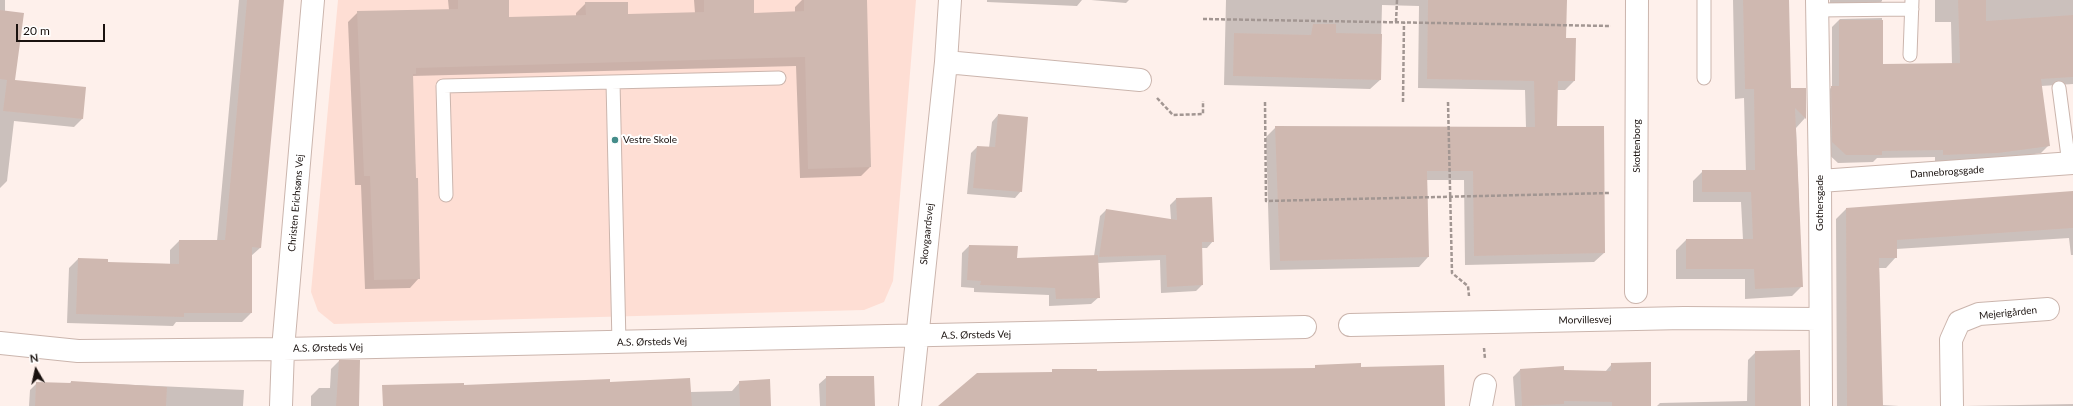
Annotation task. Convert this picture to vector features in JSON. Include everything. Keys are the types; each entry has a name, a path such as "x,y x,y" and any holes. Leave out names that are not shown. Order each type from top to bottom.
{"street":[{"name":"Christen Erichsøns Vej","path":"281,406 284,349 313,0"},
{"name":"Skovgaardsvej","path":"910,406 916,337 946,62 950,0"},
{"name":"Skottenborg","path":"1636,292 1637,0"},
{"name":"Gothersgade","path":"1817,5 1820,182 1819,319 1821,406"},
{"path":"946,62 1140,80"},
{"name":"Dannebrogsgade","path":"1820,182 2071,164"},
{"name":"Mejerigården","path":"1952,406 1951,340 1958,322 1979,314 2048,309"},
{"name":"Morvillesvej","path":"1350,325 1684,318 1819,319"},
{"name":"A.S. Ørsteds Vej","path":"0,343 78,351 284,349 916,337 1305,327"}],"lane":[{"path":"1704,0 1704,78"},
{"path":"1817,5 1912,5 1910,55"},
{"path":"446,195 443,86 779,78"},
{"path":"613,82 619,343"},
{"path":"2059,88 2071,164"}],"path":[{"path":"1396,22 1397,0"},
{"path":"1203,19 1637,26"},
{"path":"1403,102 1404,22"},
{"path":"1140,80 1173,115 1203,114 1203,101"},
{"path":"1265,102 1266,200 1450,198 1636,192"},
{"path":"1448,102 1452,273 1468,286 1477,323 1483,396"}],"shaded area":[{"name":"Vestre Skole","path":"338,0 916,0 893,281 884,302 864,310 334,324 318,311 311,292"}],"building":[{"path":"247,0 284,0 261,248 252,247 252,313 184,313 184,317 76,314 78,258 108,259 108,262 179,264 179,240 225,240"},
{"path":"458,0 509,0 509,17 586,15 585,2 628,2 628,14 704,12 704,0 754,0 754,13 804,11 804,0 867,0 871,167 808,169 805,57 416,68 416,74 413,74 416,178 418,178 420,279 374,280 370,176 364,176 357,11 458,9"},
{"path":"1428,0 1567,0 1566,38 1576,38 1575,81 1558,81 1557,126 1604,126 1605,253 1474,256 1473,171 1427,171 1429,257 1280,261 1275,126 1535,127 1534,81 1427,79"},
{"path":"1743,0 1789,0 1791,88 1806,88 1806,119 1795,108 1803,287 1755,289 1754,269 1686,269 1686,239 1753,239 1751,192 1702,192 1702,170 1755,170 1754,89 1745,89"},
{"path":"1958,0 1986,0 1986,21 2073,15 2073,77 2041,79 2050,146 1998,153 1943,155 1943,150 1882,151 1882,155 1846,155 1832,142 1831,86 1839,86 1839,20 1883,20 1883,64 1960,63"},
{"path":"0,10 24,13 15,80 86,87 83,119 3,111 7,80 0,79"},
{"path":"1313,24 1336,24 1336,33 1382,34 1381,80 1233,76 1234,33 1311,35"},
{"path":"998,114 1028,117 1022,192 973,188 977,146 995,147"},
{"path":"2073,191 2073,228 1897,240 1897,258 1879,258 1883,406 1847,406 1846,208"},
{"path":"1212,197 1214,242 1202,242 1203,285 1167,287 1166,255 1099,257 1106,209 1177,220 1176,198"},
{"path":"969,245 1018,246 1017,258 1098,255 1100,298 1056,299 1055,288 980,285 981,281 967,280"},
{"path":"1800,350 1801,406 1755,406 1755,351"},
{"path":"339,360 360,360 359,406 336,406"},
{"path":"1651,362 1651,406 1612,406 1612,402 1564,401 1564,404 1522,406 1520,369 1564,366 1564,370 1611,371 1611,363"},
{"path":"1361,363 1361,367 1444,365 1445,406 938,406 977,373 1052,372 1052,369 1097,369 1097,371 1315,368 1315,365"},
{"path":"826,376 874,376 875,406 826,406"},
{"path":"690,378 692,406 383,406 382,385 464,383 464,385 610,379 610,382"},
{"path":"770,379 771,406 740,406 739,381"},
{"path":"71,381 167,387 166,406 35,406 36,382 71,383"}],"place":[{"name":"Vestre Skole","path":"615,140"}]}
